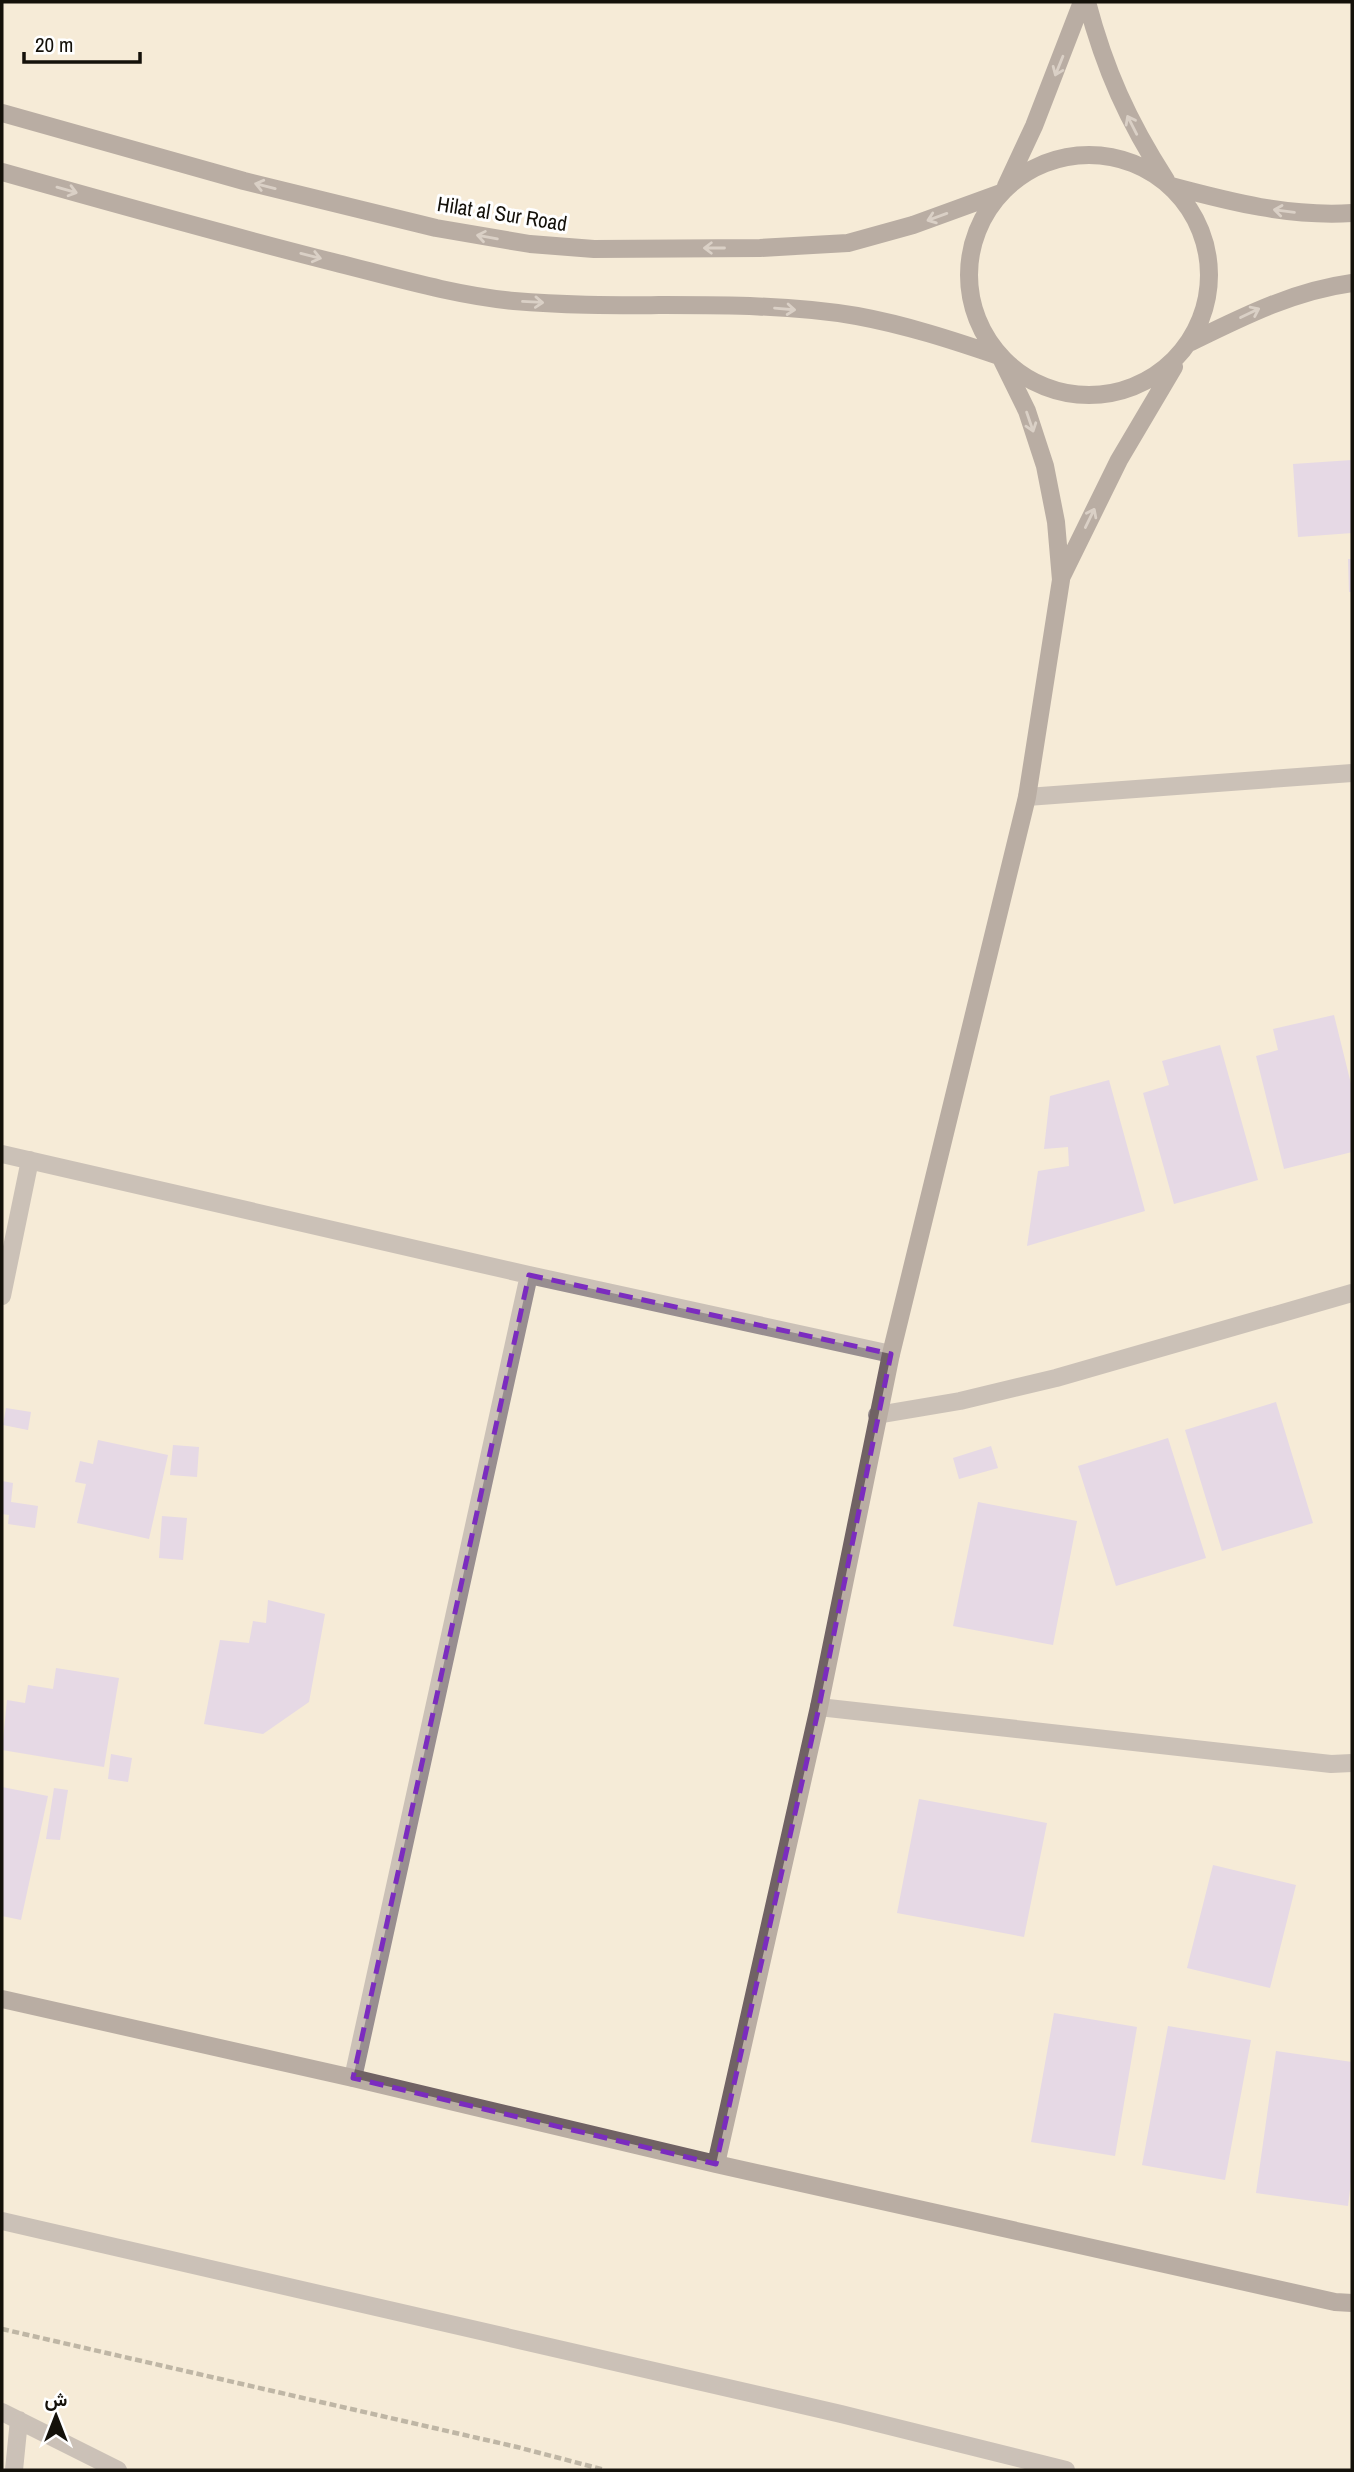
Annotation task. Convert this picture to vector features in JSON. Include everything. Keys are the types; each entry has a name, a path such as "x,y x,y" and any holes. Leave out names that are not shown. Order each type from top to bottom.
{"street":[{"path":"1061,580 1119,460 1188,345 1207,304 1210,261 1197,220 1169,185 1140,139 1116,93 1084,2"},
{"path":"716,2164 819,1707 891,1354 1027,797 1061,580 1056,522 1045,466 1027,411 1001,358 979,326 970,292 970,256 981,222 1003,191 1034,126 1084,2"},
{"name":"Hilat al Sur Road","path":"2,113 244,181 436,228 530,244 594,249 760,248 848,243 914,225 1003,191"},
{"path":"1003,191 1033,169 1067,157 1103,156 1137,165 1169,185 1244,205 1290,213 1352,212"},
{"path":"2,172 233,237 428,286 512,300 592,305 774,308 855,316 918,329 1001,358 1037,384 1078,396 1121,392 1159,374 1188,345 1262,307 1331,286 1352,283"},
{"path":"1027,797 1352,773"},
{"path":"2,1154 529,1275 891,1354"},
{"path":"2,1296 30,1160"},
{"path":"353,2078 529,1275"},
{"path":"877,1416 960,1401 1056,1378 1352,1293"},
{"path":"819,1707 1331,1764 1352,1763"},
{"path":"2,1999 716,2164 1335,2302 1352,2303"},
{"path":"2,2221 814,2408 1066,2470"},
{"path":"2,2412 118,2470"},
{"path":"14,2470 19,2420"}],"path":[{"path":"2,2329 540,2452 605,2470"}],"highlighted area":[{"path":"529,1275 891,1354 819,1707 716,2164 353,2078"}],"building":[{"path":"1352,460 1352,533 1298,537 1293,464"},
{"path":"1348,559 1352,559 1352,592 1349,592"},
{"path":"1334,1015 1352,1088 1352,1152 1284,1169 1256,1056 1278,1050 1273,1029"},
{"path":"1220,1045 1258,1180 1174,1204 1143,1093 1169,1085 1162,1061"},
{"path":"1109,1080 1145,1211 1027,1246 1038,1171 1069,1166 1068,1147 1044,1149 1050,1096"},
{"path":"1276,1402 1313,1523 1222,1551 1185,1430"},
{"path":"6,1408 31,1412 28,1430 3,1425"},
{"path":"1168,1438 1206,1558 1116,1586 1078,1466"},
{"path":"98,1440 168,1455 149,1539 77,1523 86,1484 75,1482 80,1461 93,1464"},
{"path":"173,1445 199,1447 197,1477 170,1475"},
{"path":"991,1446 998,1468 959,1479 953,1458"},
{"path":"2,1481 13,1483 11,1502 38,1506 35,1528 8,1524 9,1515 2,1514"},
{"path":"978,1502 1077,1521 1053,1645 953,1626"},
{"path":"162,1516 187,1518 183,1560 159,1558"},
{"path":"268,1600 325,1614 309,1702 263,1734 204,1724 220,1640 249,1643 253,1621 266,1623"},
{"path":"56,1668 119,1678 104,1767 2,1750 7,1700 25,1703 28,1685 53,1689"},
{"path":"111,1754 132,1758 128,1782 108,1779"},
{"path":"2,1787 48,1796 21,1920 2,1916"},
{"path":"54,1788 68,1790 60,1840 46,1839"},
{"path":"919,1799 1047,1823 1024,1937 897,1913"},
{"path":"1213,1865 1296,1885 1270,1988 1187,1968"},
{"path":"1054,2013 1137,2027 1115,2156 1031,2142"},
{"path":"1168,2026 1251,2040 1225,2180 1142,2165"},
{"path":"1276,2051 1352,2062 1352,2173 1348,2206 1256,2193"}]}
